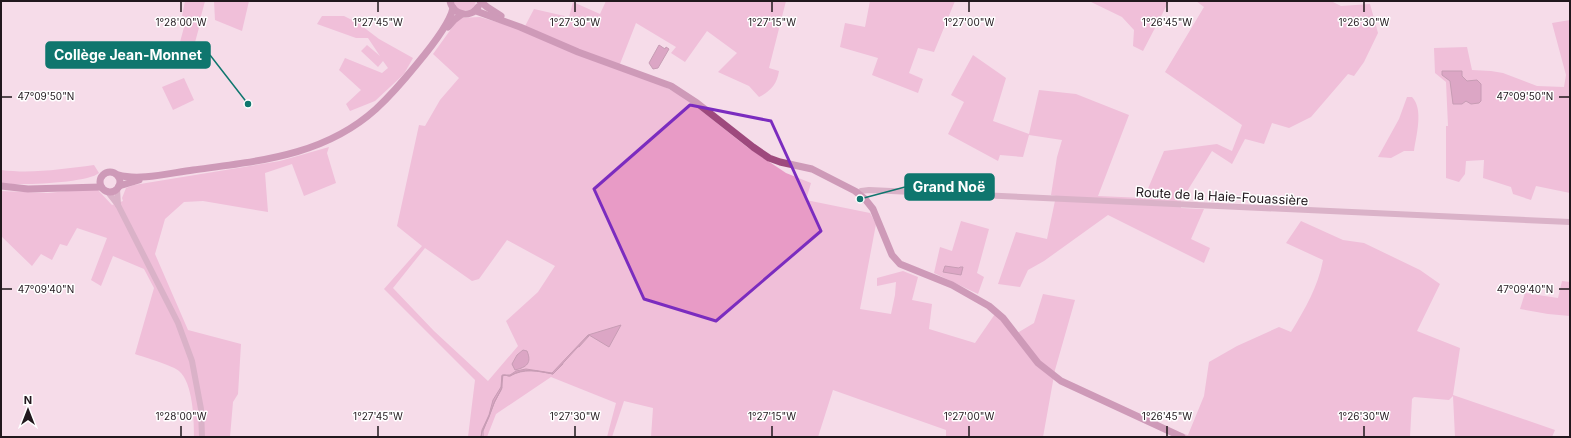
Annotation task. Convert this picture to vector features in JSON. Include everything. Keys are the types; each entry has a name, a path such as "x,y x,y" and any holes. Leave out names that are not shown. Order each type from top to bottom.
{"main road":[{"path":"450,1 453,8 462,14 469,14 476,11 520,27 571,49 671,86 697,103 753,148 769,158 812,169 858,193 873,209 892,255 896,261 906,268 952,285 989,306 1003,318 1033,357 1054,376 1072,386 1153,422 1182,437"},
{"path":"476,11 480,1 486,8 520,27"},
{"path":"423,56 450,18 453,8"},
{"path":"102,186 103,175 108,172 126,177 157,175 268,159 289,155 320,145 350,129 375,109 399,85 454,20 462,14"},
{"path":"118,175 120,181 118,188"},
{"path":"1,186 28,189 102,186 113,192 127,183 157,175"}],"street":[{"path":"102,186 118,205 178,323 192,361 201,409 202,437"},
{"path":"118,188 118,205"},
{"name":"Route de la Haie-Fouassière","path":"858,193 873,191 1570,222"},
{"path":"865,199 873,191"}],"highlighted area":[{"path":"690,105 771,121 821,231 716,321 644,299 594,189"}],"shaded area":[{"path":"185,1 205,1 200,20 182,16"},
{"path":"214,1 249,1 242,31 215,20"},
{"path":"453,1 476,1 471,9 463,10 457,9"},
{"path":"606,1 786,1 769,68 779,71 777,80 773,87 759,97 749,86 718,72 737,53 707,31 685,62 671,53 676,47 636,23 618,69 661,85 684,97 747,147 786,173 811,183 806,200 870,213 876,224 860,309 891,314 896,282 877,286 877,278 903,271 918,277 912,300 932,304 929,329 975,343 995,314 1014,335 1034,323 1043,294 1075,300 1055,370 1043,437 946,437 946,430 833,390 818,437 651,437 653,408 624,401 612,437 607,437 616,403 551,377 496,414 487,437 468,437 475,380 384,289 422,246 397,226 419,125 425,126 440,100 459,78 433,54 459,18 480,17 523,30 534,9 569,17 573,2 600,14","holes":["507,240 555,266 538,292 506,321 518,346 488,381 434,331 393,288 425,248 472,281 479,279"]},
{"path":"870,1 955,1 934,52 918,48 909,73 923,79 918,93 872,75 878,58 840,47 845,23 865,27"},
{"path":"1089,1 1169,1 1143,51 1133,46 1134,30 1122,17"},
{"path":"1196,1 1331,1 1341,6 1370,4 1378,33 1364,62 1354,76 1348,74 1311,117 1289,128 1272,123 1264,144 1245,139 1232,164 1212,151 1181,201 1181,208 1204,209 1191,239 1210,248 1204,263 1108,215 1044,261 1028,270 1020,287 998,284 1016,232 1047,239 1056,196 1051,195 1057,157 1062,140 1029,135 1023,157 1000,155 998,161 948,134 964,102 951,95 973,55 1006,78 993,121 1029,134 1039,90 1076,94 1129,115 1098,196 1144,198 1164,151 1217,144 1232,151 1242,125 1165,72 1204,7"},
{"path":"322,16 344,16 358,23 379,39 413,58 404,74 375,101 350,111 346,104 361,90 339,70 345,58 382,73 388,68 383,61 378,67 361,51 367,45 380,56 368,38 356,38 317,24"},
{"path":"186,20 200,24 194,46 180,42"},
{"path":"1570,20 1570,193 1536,186 1531,200 1513,194 1511,187 1483,178 1484,160 1466,161 1465,174 1459,182 1446,178 1446,126 1448,126 1446,82 1435,73 1434,48 1467,47 1472,70 1503,73 1537,86 1564,87 1566,75 1552,23"},
{"path":"659,45 665,49 666,47 669,49 658,68 653,69 649,63"},
{"path":"1442,71 1462,71 1462,76 1467,81 1477,80 1481,84 1481,101 1479,103 1471,104 1466,101 1462,104 1453,104 1450,81 1442,75"},
{"path":"184,78 194,100 173,110 162,87"},
{"path":"1407,97 1412,97 1418,108 1418,123 1414,151 1404,151 1391,158 1378,157 1399,119"},
{"path":"329,147 327,153 336,183 304,196 292,164 265,173 268,212 203,201 184,202 165,219 155,254 188,330 241,344 238,394 233,402 230,437 194,437 192,402 184,377 176,369 135,354 154,288 144,269 113,256 101,286 91,280 107,238 77,228 67,246 60,244 52,260 41,254 32,266 1,236 1,191 48,193 96,188 112,205 123,201 122,198 126,188 134,185 280,161"},
{"path":"94,165 99,173 81,179 36,184 1,183 1,170 36,171"},
{"path":"961,221 989,229 977,273 984,277 978,294 934,273 940,247 952,251"},
{"path":"1301,221 1343,240 1364,243 1420,270 1440,284 1417,331 1460,348 1453,395 1555,430 1552,437 1455,437 1453,396 1449,400 1414,397 1412,399 1410,437 1172,437 1175,431 1188,435 1204,396 1209,362 1237,346 1279,327 1291,332 1314,289 1323,260 1286,243"},
{"path":"945,266 959,268 963,267 961,275 943,272"},
{"path":"1562,281 1570,282 1570,316 1520,309 1525,293 1558,298"},
{"path":"621,325 609,347 589,335 553,374 531,370 520,371 510,376 503,375 510,375 516,371 526,369 552,373 588,335"},
{"path":"523,350 527,351 529,361 525,366 515,370 512,364 517,355"},
{"path":"503,375 501,390 494,403 481,437 482,430 489,415 493,400 501,387"}],"waterway":[{"path":"579,347 589,336"},
{"path":"508,376 526,371 553,374 563,364"},
{"path":"483,437 483,431 502,388 502,376 505,375"}],"place":[{"name":"Collège Jean-Monnet","path":"248,104"},
{"name":"Grand Noë","path":"860,199"}]}
